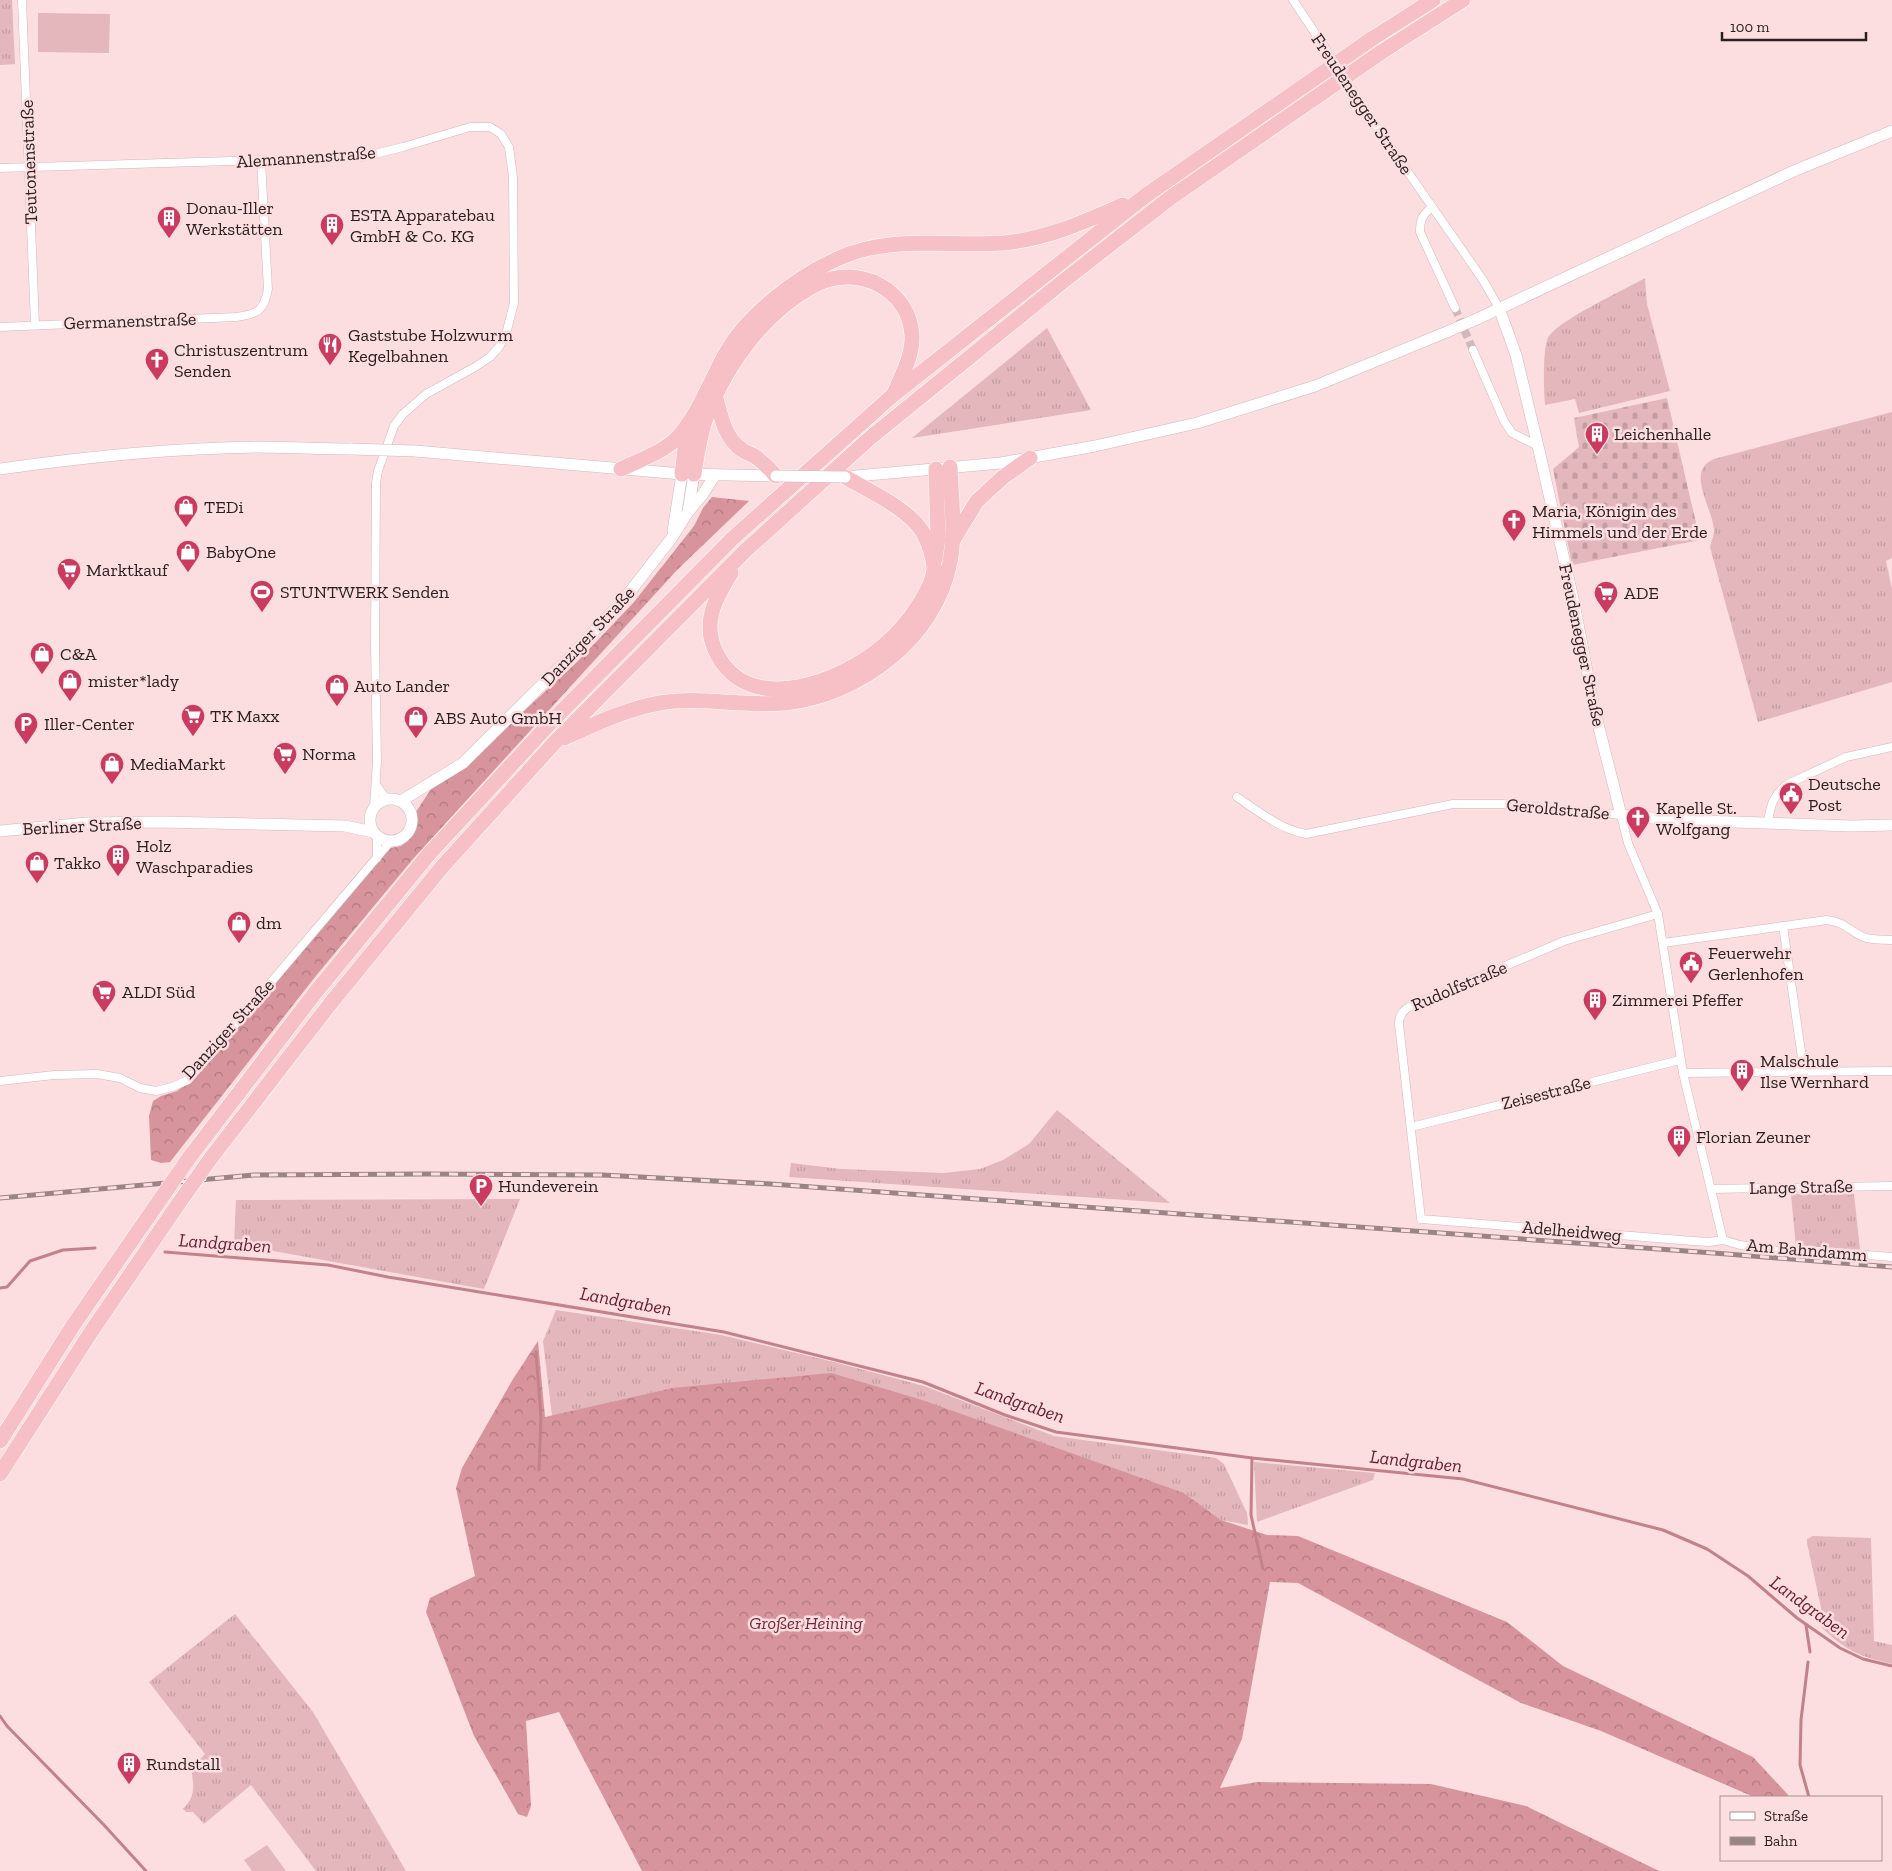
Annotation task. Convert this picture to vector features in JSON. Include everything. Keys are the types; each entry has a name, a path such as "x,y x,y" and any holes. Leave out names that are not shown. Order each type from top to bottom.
{"highway":[{"path":"0,1441 74,1324 189,1158 315,993 428,854 619,651 733,538 893,395 1145,196 1373,38 1433,0"},
{"path":"0,1474 91,1332 211,1158 330,1004 442,866 556,741 746,550 870,438 1061,283 1170,198 1383,51 1463,0"},
{"path":"621,469 662,450 676,439 688,424 701,402 727,350 770,301 804,278 838,259 880,246 903,243 1002,243 1044,237 1081,224 1145,196"},
{"path":"688,474 697,451 707,415 734,361 750,339 773,317 792,300 818,284 833,279 852,277 884,286 892,292 908,316 912,338 911,348 893,395"},
{"path":"716,398 730,438 742,450 754,456 771,471"},
{"path":"688,474 685,449 701,402"},
{"path":"952,542 977,501 1002,478 1030,458"},
{"path":"746,550 716,598 710,623 714,650 721,662 738,679 762,688 779,689 814,684 850,669 884,646 913,614 930,582 934,568 943,468"},
{"path":"556,741 612,716 653,704 697,700 784,703 803,700 832,692 859,680 884,663 904,645 932,610 944,586 950,562 952,542 943,468"},
{"path":"845,477 882,498 914,521 923,532 934,568"}],"main road":[{"path":"0,469 112,455 257,447 415,451 688,474 755,476 771,471 845,477 1030,458 1095,446 1197,423 1314,386 1448,332 1796,170 1892,131"},
{"name":"Freudenegger Straße","path":"1500,308 1516,355 1538,446 1574,603 1594,708 1621,814"},
{"name":"Danziger Straße","path":"401,801 463,763 571,656 625,598 671,539 688,512 688,474"},
{"name":"Danziger Straße","path":"671,539 688,474"},
{"path":"688,512 703,494 715,475"},
{"name":"Danziger Straße","path":"390,842 403,838 408,833 412,827 411,813 418,798 429,784"},
{"path":"390,842 375,834 370,824 372,811 380,802 388,799 401,801 411,813"},
{"name":"Berliner Straße","path":"345,826 372,811"},
{"name":"Geroldstraße","path":"1621,814 1667,819 1851,826 1892,825"},
{"name":"Berliner Straße","path":"0,831 87,823 160,822 345,826 375,834"}],"street":[{"name":"Teutonenstraße","path":"22,0 35,325"},
{"name":"Freudenegger Straße","path":"1293,0 1360,103 1483,280 1500,308"},
{"name":"Alemannenstraße","path":"0,168 363,157 403,148 470,127 490,127 501,134 509,147 513,177 514,303 506,334 499,347 490,357 426,394 403,414 394,426 377,476 376,784"},
{"name":"Germanenstraße","path":"0,327 236,317 252,315 259,311 265,304 268,289 261,161"},
{"path":"1432,208 1424,213 1420,221 1420,232 1455,308"},
{"path":"1473,350 1504,422 1512,432 1538,446"},
{"path":"1768,823 1772,802 1783,788 1812,772 1846,757 1892,747"},
{"path":"376,784 388,799"},
{"path":"372,811 376,784"},
{"name":"Geroldstraße","path":"1237,797 1278,824 1294,832 1306,834 1453,804 1503,804 1621,814"},
{"path":"1621,814 1628,843 1658,914 1680,1060 1723,1240"},
{"path":"375,834 377,858"},
{"name":"Danziger Straße","path":"0,1081 97,1074 120,1078 140,1088 156,1091 188,1080 390,842"},
{"name":"Rudolfstraße","path":"1420,1219 1399,1021 1400,1014 1405,1009 1564,941 1658,914"},
{"path":"1663,943 1826,920 1844,924 1863,936 1892,940"},
{"path":"1783,926 1804,1072"},
{"name":"Zeisestraße","path":"1411,1127 1680,1060"},
{"path":"1683,1073 1892,1071"},
{"name":"Lange Straße","path":"1711,1189 1892,1186"},
{"name":"Adelheidweg","path":"1420,1219 1701,1241 1723,1240"},
{"name":"Am Bahndamm","path":"1723,1240 1740,1245 1777,1251 1817,1251 1892,1257"}],"green space":[{"path":"0,0 12,0 15,64 0,65"},
{"path":"38,13 110,14 109,53 38,52"},
{"path":"1645,278 1647,304 1670,391 1579,413 1575,399 1545,405 1544,359 1549,336 1566,321 1579,313"},
{"path":"1047,328 1091,410 912,438"},
{"path":"1667,398 1700,540 1572,565 1553,469 1579,447 1574,418"},
{"path":"1892,412 1892,558 1886,561 1892,589 1892,682 1758,722 1710,547 1714,535 1713,522 1703,492 1701,472 1705,465 1714,459"},
{"path":"712,497 749,501 677,570 413,859 315,977 170,1162 161,1163 151,1160 149,1116 153,1101 161,1096 177,1091 190,1081 381,857 391,848 401,846 408,841 412,833 412,818 433,786 460,770 576,663 634,602 694,526 703,508"},
{"path":"1057,1110 1170,1203 789,1177 791,1163 841,1169 944,1173 980,1169 1003,1160 1029,1144"},
{"path":"1791,1194 1854,1194 1860,1249 1796,1248"},
{"path":"520,1199 484,1289 234,1244 236,1200"},
{"path":"556,1310 721,1335 834,1362 924,1386 1054,1436 1216,1458 1224,1464 1247,1513 1248,1525 1221,1520 1184,1493 672,1388 552,1416 543,1341"},
{"name":"Großer Heining","path":"538,1341 545,1417 672,1388 831,1373 919,1399 1184,1493 1221,1520 1267,1535 1298,1536 1507,1622 1563,1666 1753,1757 1789,1796 1752,1796 1601,1731 1521,1703 1298,1583 1270,1582 1242,1739 1220,1788 1258,1782 1431,1784 1526,1806 1659,1871 642,1871 559,1712 526,1721 531,1806 527,1817 518,1814 474,1736 426,1612 430,1598 475,1576 456,1488 462,1468 513,1379"},
{"path":"1254,1462 1375,1473 1373,1480 1257,1522"},
{"path":"1813,1536 1871,1538 1874,1641 1892,1645 1892,1664 1854,1652 1822,1628 1823,1617 1807,1543 1807,1539"},
{"path":"235,1614 313,1712 406,1871 316,1871 251,1785 204,1824 193,1812 186,1812 183,1809 190,1800 193,1790 191,1769 205,1754 149,1682"},
{"path":"267,1845 286,1871 252,1871 244,1860"}],"waterway":[{"name":"Landgraben","path":"0,1288 7,1287 30,1261 63,1250 95,1248"},
{"name":"Landgraben","path":"165,1252 328,1265 388,1277 724,1332 923,1382 1005,1415 1056,1432 1252,1458 1463,1479 1663,1530 1707,1549 1748,1576 1797,1618 1840,1648 1863,1659 1892,1666"},
{"path":"536,1352 541,1417 539,1470"},
{"path":"1252,1458 1251,1515 1263,1569"},
{"path":"1806,1625 1810,1652"},
{"path":"1808,1662 1801,1720 1800,1765 1809,1796"},
{"path":"0,1716 7,1726 104,1825 146,1871"}],"tunnel":[{"path":"1455,308 1473,350"}],"railway":[{"path":"0,1198 254,1175 602,1175 771,1184 1892,1267"}],"place":[{"name":"Donau-Iller Werkstätten","path":"169,239"},
{"name":"ESTA Apparatebau GmbH & Co. KG","path":"332,246"},
{"name":"Gaststube Holzwurm Kegelbahnen","path":"330,366"},
{"name":"Christuszentrum Senden","path":"157,381"},
{"name":"Leichenhalle","path":"1597,455"},
{"name":"TEDi","path":"186,528"},
{"name":"Maria, Königin des Himmels und der Erde","path":"1514,542"},
{"name":"BabyOne","path":"188,573"},
{"name":"Marktkauf","path":"69,591"},
{"name":"STUNTWERK Senden","path":"262,613"},
{"name":"ADE","path":"1606,614"},
{"name":"C&A","path":"42,675"},
{"name":"mister*lady","path":"70,702"},
{"name":"Auto Lander","path":"337,707"},
{"name":"TK Maxx","path":"193,737"},
{"name":"ABS Auto GmbH","path":"416,739"},
{"name":"Iller-Center","path":"26,745"},
{"name":"Norma","path":"285,775"},
{"name":"MediaMarkt","path":"112,785"},
{"name":"Deutsche Post","path":"1791,815"},
{"name":"Kapelle St. Wolfgang","path":"1638,839"},
{"name":"Holz Waschparadies","path":"118,877"},
{"name":"Takko","path":"37,884"},
{"name":"dm","path":"239,944"},
{"name":"Feuerwehr Gerlenhofen","path":"1691,984"},
{"name":"ALDI Süd","path":"104,1013"},
{"name":"Zimmerei Pfeffer","path":"1595,1021"},
{"name":"Malschule Ilse Wernhard","path":"1742,1092"},
{"name":"Florian Zeuner","path":"1679,1158"},
{"name":"Hundeverein","path":"481,1207"},
{"name":"Rundstall","path":"129,1785"}]}
